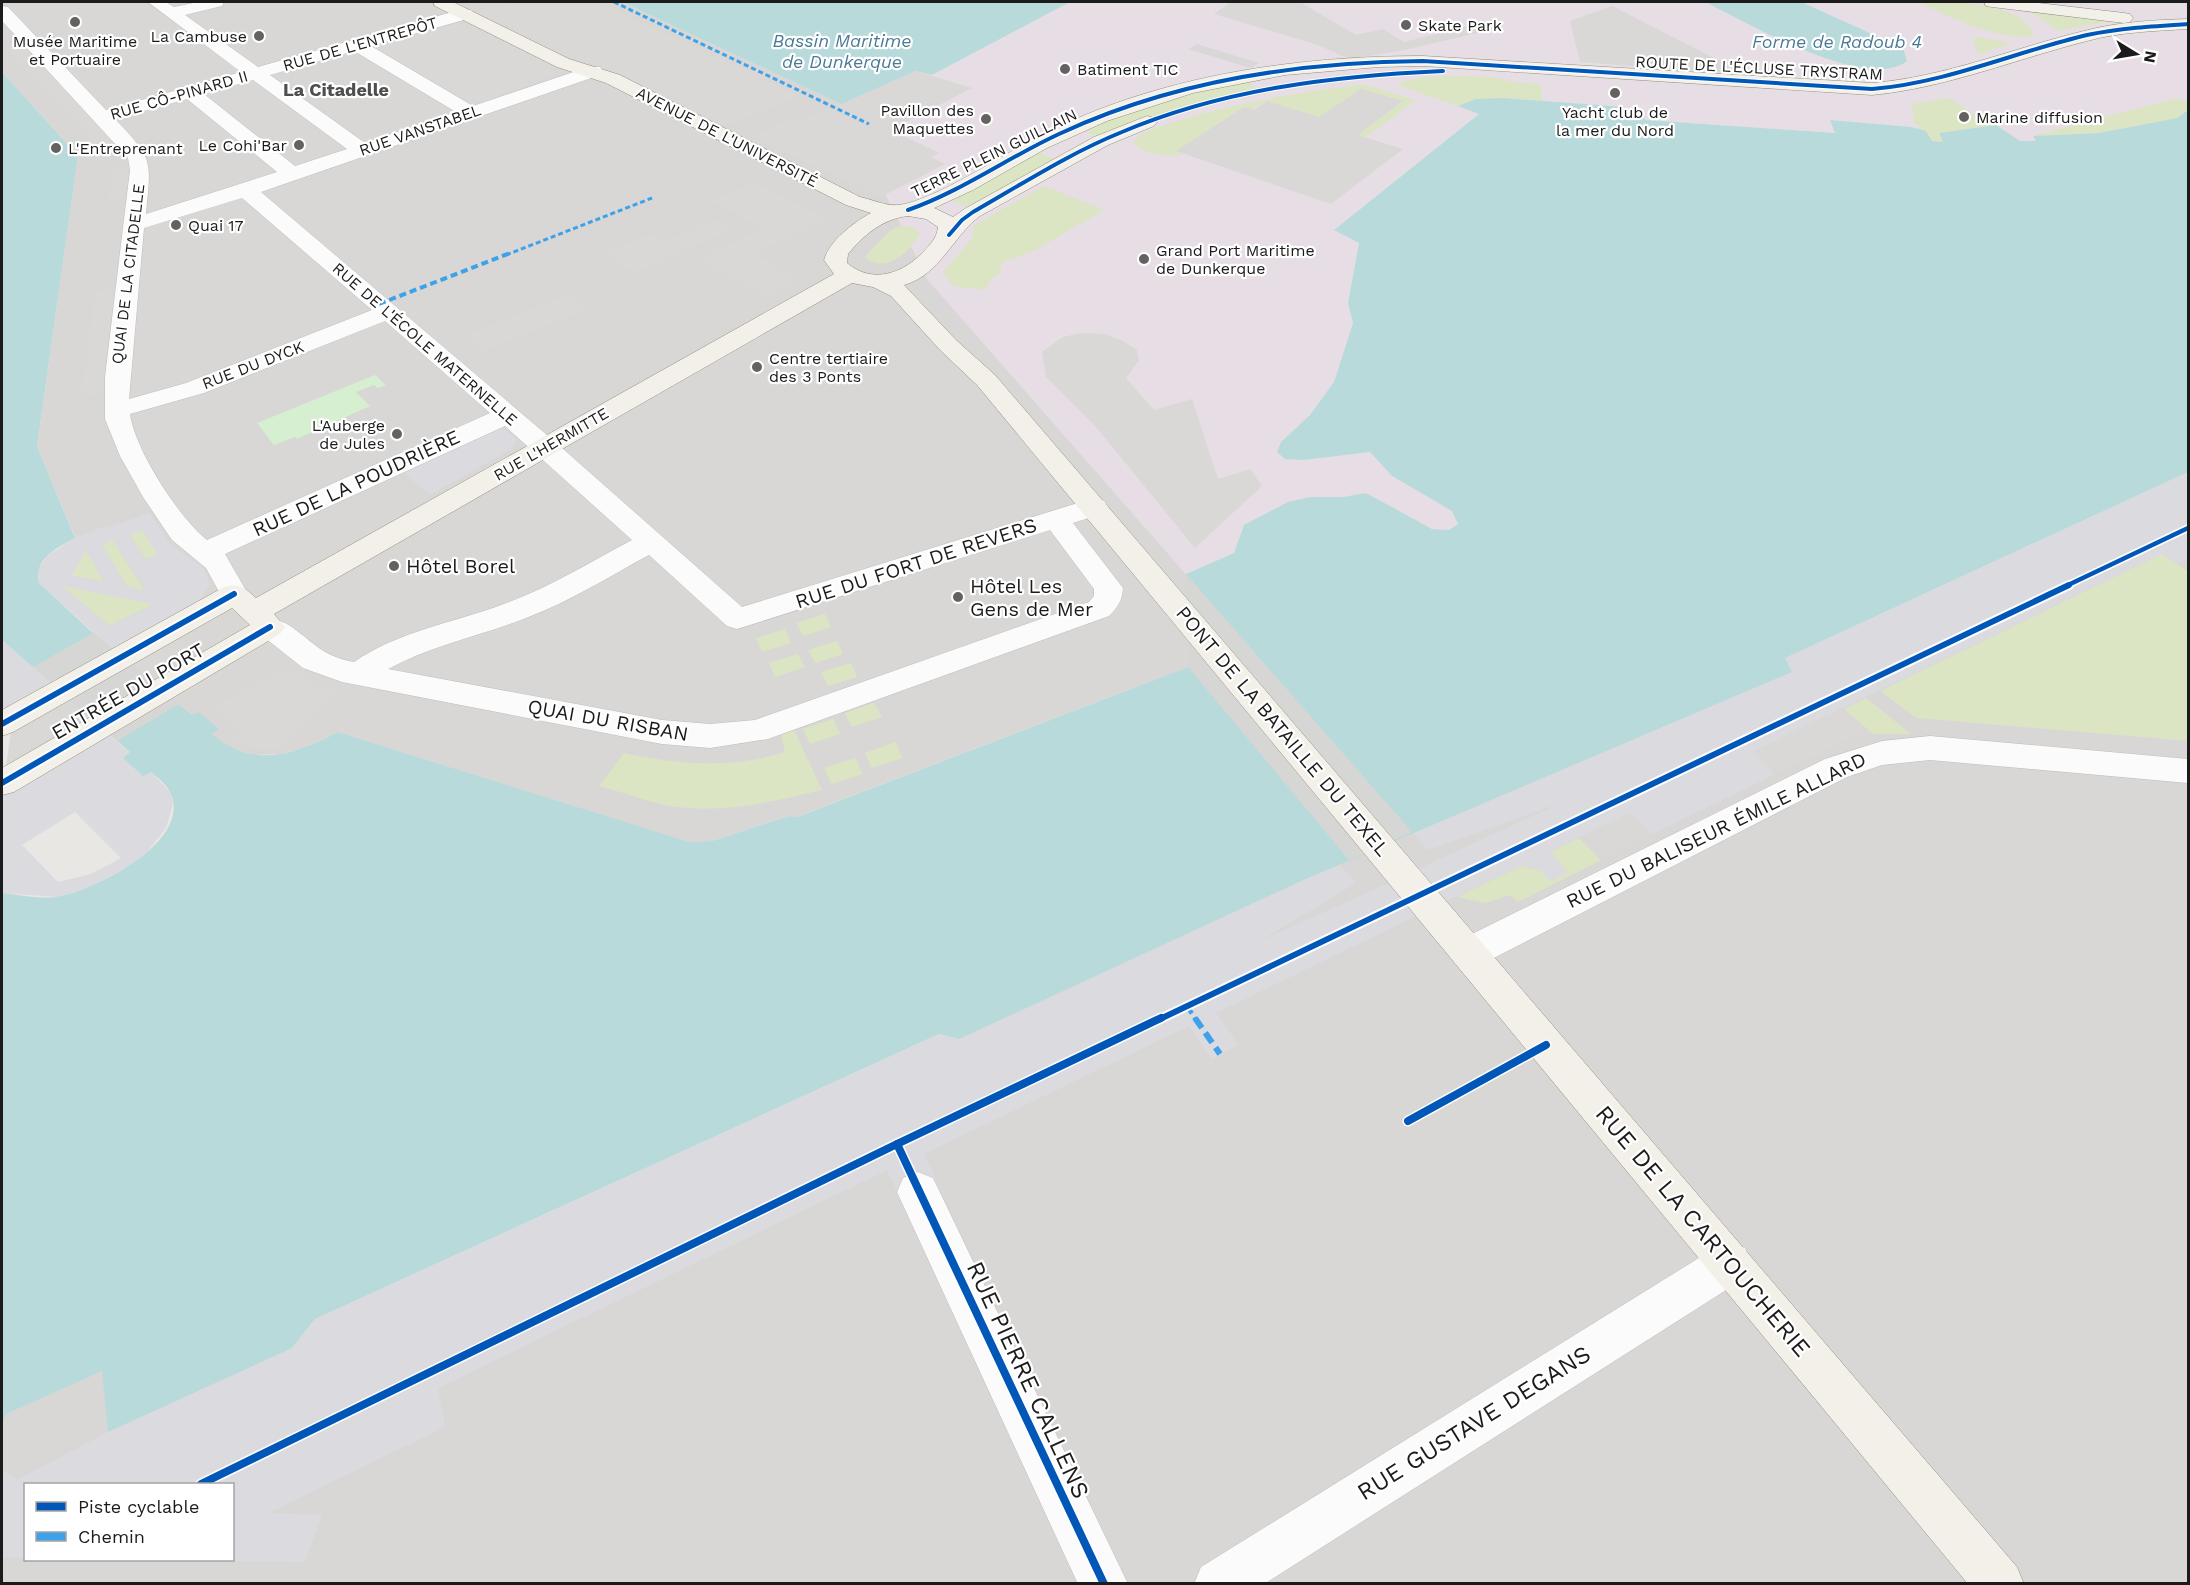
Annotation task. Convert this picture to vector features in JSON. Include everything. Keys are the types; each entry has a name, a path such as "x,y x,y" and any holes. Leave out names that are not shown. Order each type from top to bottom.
{"main road":[{"name":"AVENUE DE L'UNIVERSITÉ","path":"441,2 563,63 853,201 941,217 949,227 949,236"},
{"path":"1990,2 2188,24"},
{"path":"1990,2 2017,12 2046,33"},
{"name":"ROUTE DE L'ÉCLUSE TRYSTRAM","path":"1265,75 1354,62 1388,61 1488,64 1573,72 1817,87 1882,88 1929,82 2046,33 2113,31 2188,24"},
{"name":"ROUTE DE L'ÉCLUSE TRYSTRAM","path":"1291,86 1360,76 1413,72 1473,70 1573,72"},
{"name":"AVENUE DE L'UNIVERSITÉ","path":"588,74 843,212 855,220 861,230"},
{"name":"TERRE PLEIN GUILLAIN","path":"849,274 838,267 835,257 841,248 872,219 923,206 1057,135 1099,117 1178,93 1265,75"},
{"name":"TERRE PLEIN GUILLAIN","path":"920,269 962,220 973,212 1112,136 1188,108 1291,86"},
{"path":"878,281 904,278 920,269 920,280 924,291 963,341 986,380"},
{"path":"849,274 878,281 898,291 948,345 986,380"},
{"name":"RUE L'HERMITTE","path":"253,611 849,274"},
{"name":"PONT DE LA BATAILLE DU TEXEL","path":"986,380 1406,879"},
{"name":"ENTRÉE DU PORT","path":"2,724 135,649 253,611"},
{"name":"ENTRÉE DU PORT","path":"2,783 174,683 253,611"},
{"name":"RUE DE LA CARTOUCHERIE","path":"1406,879 2000,1584"}],"street":[{"path":"156,2 362,150"},
{"path":"171,13 216,2"},
{"name":"QUAI DE LA CITADELLE","path":"2,11 133,149 139,162 117,378 117,410"},
{"name":"RUE DE L'ENTREPÔT","path":"255,74 465,14"},
{"path":"356,45 472,113"},
{"name":"RUE CÔ-PINARD II","path":"102,117 255,74"},
{"name":"RUE VANSTABEL","path":"134,224 246,190 588,74"},
{"path":"190,92 292,174"},
{"name":"RUE DE L'ÉCOLE MATERNELLE","path":"246,190 545,447 737,619"},
{"name":"RUE DU DYCK","path":"117,410 195,388 388,312"},
{"name":"QUAI DU RISBAN","path":"117,410 128,446 156,497 187,540 217,562 253,611 322,664 359,674 662,732 710,736 757,731 1100,609 1108,599 1109,588 1056,519"},
{"name":"RUE DE LA POUDRIÈRE","path":"205,552 507,415"},
{"name":"RUE DU FORT DE REVERS","path":"737,619 1094,507"},
{"path":"359,674 377,660 400,648 526,607 651,542"},
{"name":"RUE DU BALISEUR ÉMILE ALLARD","path":"1469,953 1825,773 1872,753 1930,748 2188,771"},
{"name":"RUE PIERRE CALLENS","path":"918,1192 1104,1584"},
{"name":"RUE GUSTAVE DEGANS","path":"1218,1584 1730,1263"}],"shaded area":[{"path":"2,2 622,2 841,104 928,280 1186,574 1188,667 796,817 789,816 712,841 689,842 671,837 338,732 304,748 281,754 254,755 226,747 212,734 218,729 192,715 93,633 75,537 37,446 78,156 2,72"},
{"path":"512,2 597,2 800,96 726,126 647,87 637,86 596,66 555,52 479,12"},
{"path":"1070,2 2188,2 2188,110 2034,137 2037,141 2020,141 1995,125 1939,132 1830,120 1836,133 1645,120 1625,107 1504,98 1459,106 1480,113 1335,229 1359,242 1348,303 1353,323 1334,382 1310,415 1281,442 1304,460 1370,452 1392,476 1452,511 1458,524 1449,530 1432,529 1366,494 1310,497 1244,525 1234,553 1186,574 928,280 841,104 916,71 932,75"},
{"path":"1231,2 1300,2 1356,35 1383,29 1404,42 1492,20 1503,27 1409,49 1350,59 1315,44 1214,14"},
{"path":"1612,6 1736,69 1722,73 1580,62 1570,21"},
{"path":"457,23 473,25 557,69 555,77 475,105 372,47"},
{"path":"20,42 119,145 101,151 4,47"},
{"path":"1197,44 1259,63 1250,68 1188,49"},
{"path":"916,71 972,88 891,130 939,153 931,157 945,164 881,197 751,136 796,117 802,120"},
{"path":"1361,89 1403,101 1358,135 1403,149 1331,204 1176,151 1244,107 1254,110 1267,101 1319,117"},
{"path":"129,166 127,199 108,201 112,169"},
{"path":"753,182 827,219 755,254 801,280 767,297 698,259 763,228 711,201"},
{"path":"717,219 733,229 635,273 604,254 649,234 664,242"},
{"path":"114,289 102,393 81,397 95,293"},
{"path":"568,294 587,309 482,352 464,335"},
{"path":"1081,333 1105,334 1137,350 1139,360 1126,378 1154,410 1192,399 1218,479 1250,469 1262,486 1195,548 1096,427 1046,377 1042,352 1063,337"},
{"path":"468,421 493,421 516,439 512,449 430,495 386,458"},
{"path":"2188,472 2188,1583 2,1584 2,1421 7,1414 103,1370 108,1431"},
{"path":"2188,472 2188,558 2177,564 2162,554 1752,752 1775,774 1653,834 1631,812 1550,852 1568,872 1550,881 1541,871 1522,866 1446,901 1418,869 1563,802 1428,850 1412,832 1791,672 1784,658"},
{"path":"149,513 171,545 201,566 208,577 209,586 201,599 191,608 113,650 39,583 38,570 47,556 75,538 105,526 107,528","holes":["142,530 157,554 145,559 130,535","113,540 144,591 127,586 102,545","86,550 104,581 103,582 72,575","62,586 152,604 110,626"]},
{"path":"170,635 202,661 5,775 12,723"},
{"path":"2,640 52,684 2,712"},
{"path":"289,666 320,688 336,692 278,749 252,748 231,739 244,731 214,707"},
{"path":"1844,709 1873,734 1850,738 1775,774 1751,752"},
{"path":"107,733 131,753 124,758 151,772 171,793 173,804 166,828 147,852 133,864 91,887 58,897 2,893 2,795","holes":["75,812 121,858 91,874 58,882 22,845"]},
{"path":"1631,812 1653,834 1601,860 1579,838"},
{"path":"1339,864 1356,883 1260,941 1389,883 1418,915 1216,1013 1239,1045 1212,1059 1189,1026 924,1154 938,1183 902,1200 887,1170 438,1388 445,1427 268,1513 322,1515 305,1562 226,1561 234,1561 234,1483 24,1483 24,1558 2,1557 2,1470 17,1480 108,1432 292,1348 315,1319 939,1034 960,1039"}],"green space":[{"path":"1918,2 1965,3 2000,9 2027,24 2034,36 2020,37 1990,31 1959,21"},
{"path":"2028,10 2112,21 2058,31"},
{"path":"1977,37 2012,43 1982,53 1977,52 1973,39"},
{"path":"1430,77 1496,77 1510,82 1541,84 1542,101 1489,99 1458,106 1397,85 1405,81"},
{"path":"1245,82 1252,84 1253,88 1176,109 1103,136 1091,135 1085,130 1086,127 1192,92"},
{"path":"1366,85 1416,100 1366,137 1357,135 1402,102 1361,89 1320,117 1267,101 1177,152 1184,154 1171,156 1150,153 1133,142 1152,129 1219,109 1288,95"},
{"path":"1949,98 1993,127 1939,133 1944,142 1932,141 1926,131 1911,127 1919,128 1919,125 1914,124 1913,109 1910,104"},
{"path":"2177,98 2188,102 2188,110 2177,118 2099,133 2033,136"},
{"path":"1035,151 1058,160 970,208 946,198"},
{"path":"1044,186 1104,210 1037,249 1004,262 1001,265 1000,274 992,278 985,290 953,286 943,272 972,239 974,225"},
{"path":"900,226 914,227 920,234 905,253 891,262 876,263 868,260 866,256 869,252 891,230"},
{"path":"375,375 386,385 378,388 374,385 356,392 370,406 297,439 295,437 274,445 257,423"},
{"path":"142,530 158,554 145,559 130,534"},
{"path":"113,540 145,591 127,587 102,545"},
{"path":"86,550 104,582 72,575"},
{"path":"2162,554 2188,571 2188,741 1917,718 1880,691"},
{"path":"61,585 153,604 110,626"},
{"path":"825,614 831,627 803,636 796,623"},
{"path":"785,629 791,643 762,652 756,638"},
{"path":"837,641 843,654 815,663 808,650"},
{"path":"798,654 805,667 775,677 769,663"},
{"path":"851,663 857,677 828,686 821,672"},
{"path":"1866,698 1911,734 1873,734 1844,709"},
{"path":"874,703 882,717 852,727 845,713"},
{"path":"833,719 840,734 810,744 803,729"},
{"path":"794,730 822,790 747,806 709,809 671,806 599,786 624,753 685,762 745,761 785,752 781,735"},
{"path":"895,742 903,758 872,768 865,753"},
{"path":"855,758 863,774 832,784 824,768"},
{"path":"1579,838 1601,860 1518,902 1510,895 1485,903 1457,897 1522,866 1541,871 1551,881 1568,872 1550,852"}],"water":[{"name":"Bassin Maritime de Dunkerque","path":"622,2 1070,2 932,75 916,71 841,104"},
{"name":"Forme de Radoub 4","path":"1705,2 1801,2 1892,43 1904,51 1907,61 1888,68 1864,68 1836,62 1777,38"},
{"path":"2,72 78,156 37,446 75,538 54,550 43,561 38,575 39,583 93,633 192,715 199,712 219,729 212,734 243,752 275,755 290,752 338,732 689,842 712,841 789,816 797,817 1188,667 1186,574 1234,553 1244,525 1288,502 1310,497 1343,497 1366,493 1432,529 1449,530 1458,524 1452,511 1392,476 1370,452 1304,460 1285,459 1277,452 1281,442 1310,415 1334,382 1353,323 1348,303 1359,243 1334,230 1479,114 1458,106 1476,99 1504,98 1625,107 1644,117 1645,120 1835,133 1830,120 1911,127 1926,131 1932,141 1943,142 1939,133 1996,125 2020,141 2036,141 2033,136 2099,133 2177,118 2188,110 2188,472 1785,658 1792,672 1308,878 959,1039 939,1034 315,1319 292,1348 108,1432 102,1371 7,1414 2,1421 2,893 46,898 61,896 97,884 118,873 156,844 168,828 174,810 170,792 162,781 151,772 143,776 123,758 130,752 2,640"}],"pier":[{"path":"1186,574 1412,832 1349,860 1188,667"},
{"path":"93,633 179,704 117,741 33,667"}],"marked path":[{"path":"614,2 869,124"},
{"path":"379,304 652,198"},
{"path":"1187,1006 1220,1054"}],"cycle path":[{"path":"908,210 947,195 1059,134 1100,117 1190,89 1285,70 1332,64 1423,61 1872,89 1908,86 2088,35 2144,27 2188,24"},
{"path":"949,235 962,220 973,212 1046,170 1121,132 1159,117 1199,105 1279,87 1361,76 1443,71"},
{"path":"203,1483 897,1144 2188,528"},
{"path":"2,724 234,594"},
{"path":"2,783 270,627"},
{"path":"1408,1121 1546,1045"},
{"path":"897,1144 1104,1584"}],"place":[{"name":"Musée Maritime et Portuaire","path":"75,22"},
{"name":"Skate Park","path":"1406,25"},
{"name":"La Cambuse","path":"259,36"},
{"name":"Batiment TIC","path":"1065,69"},
{"name":"Yacht club de la mer du Nord","path":"1615,93"},
{"name":"Marine diffusion","path":"1964,117"},
{"name":"Pavillon des Maquettes","path":"986,119"},
{"name":"Le Cohi'Bar","path":"299,145"},
{"name":"L'Entreprenant","path":"56,148"},
{"name":"Quai 17","path":"176,225"},
{"name":"Grand Port Maritime de Dunkerque","path":"1144,259"},
{"name":"Centre tertiaire des 3 Ponts","path":"757,367"},
{"name":"L'Auberge de Jules","path":"397,434"},
{"name":"Hôtel Borel","path":"394,566"},
{"name":"Hôtel Les Gens de Mer","path":"958,597"}],"district":[{"name":"La Citadelle","path":"336,89"}]}
